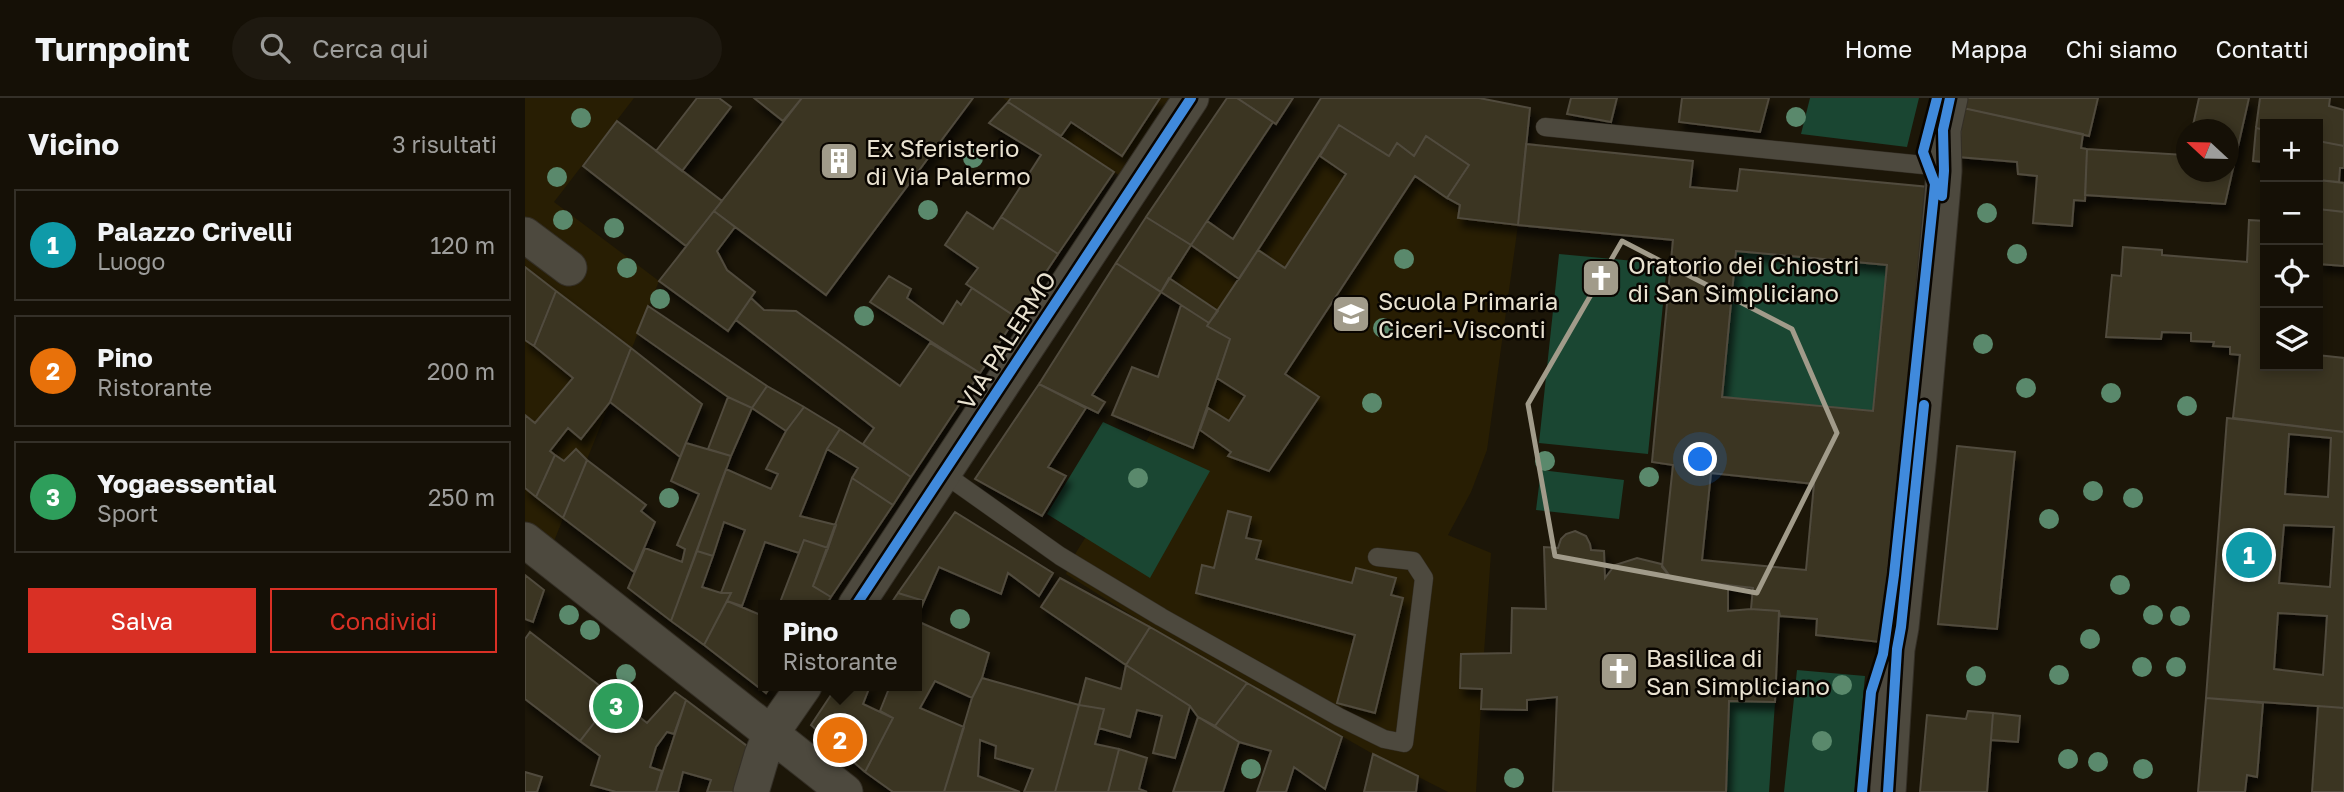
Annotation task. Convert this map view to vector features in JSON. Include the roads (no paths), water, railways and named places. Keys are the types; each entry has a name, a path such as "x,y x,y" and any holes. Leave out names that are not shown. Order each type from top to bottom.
{"street":[{"name":"VIA PALERMO","path":"859,600 1191,98"},
{"path":"1888,792 1897,649 1919,455 1943,167 1943,130 1950,98"},
{"path":"525,235 569,268"},
{"path":"525,540 845,792"},
{"path":"751,792 770,735 801,691"}],"lane":[{"path":"1545,127 1943,167"},
{"path":"943,473 1060,556 1161,617 1339,717 1384,739 1404,743 1424,578 1413,561 1377,557"}],"place":[{"name":"Ex Sferisterio di Via Palermo","path":"839,161"},
{"name":"Oratorio dei Chiostri di San Simpliciano","path":"1601,278"},
{"name":"Scuola Primaria Ciceri-Visconti","path":"1351,314"},
{"name":"Palazzo Crivelli","path":"2249,555"},
{"name":"Basilica di San Simpliciano","path":"1619,671"},
{"name":"Yogaessential","path":"616,706"},
{"name":"Pino","path":"840,740"}]}
